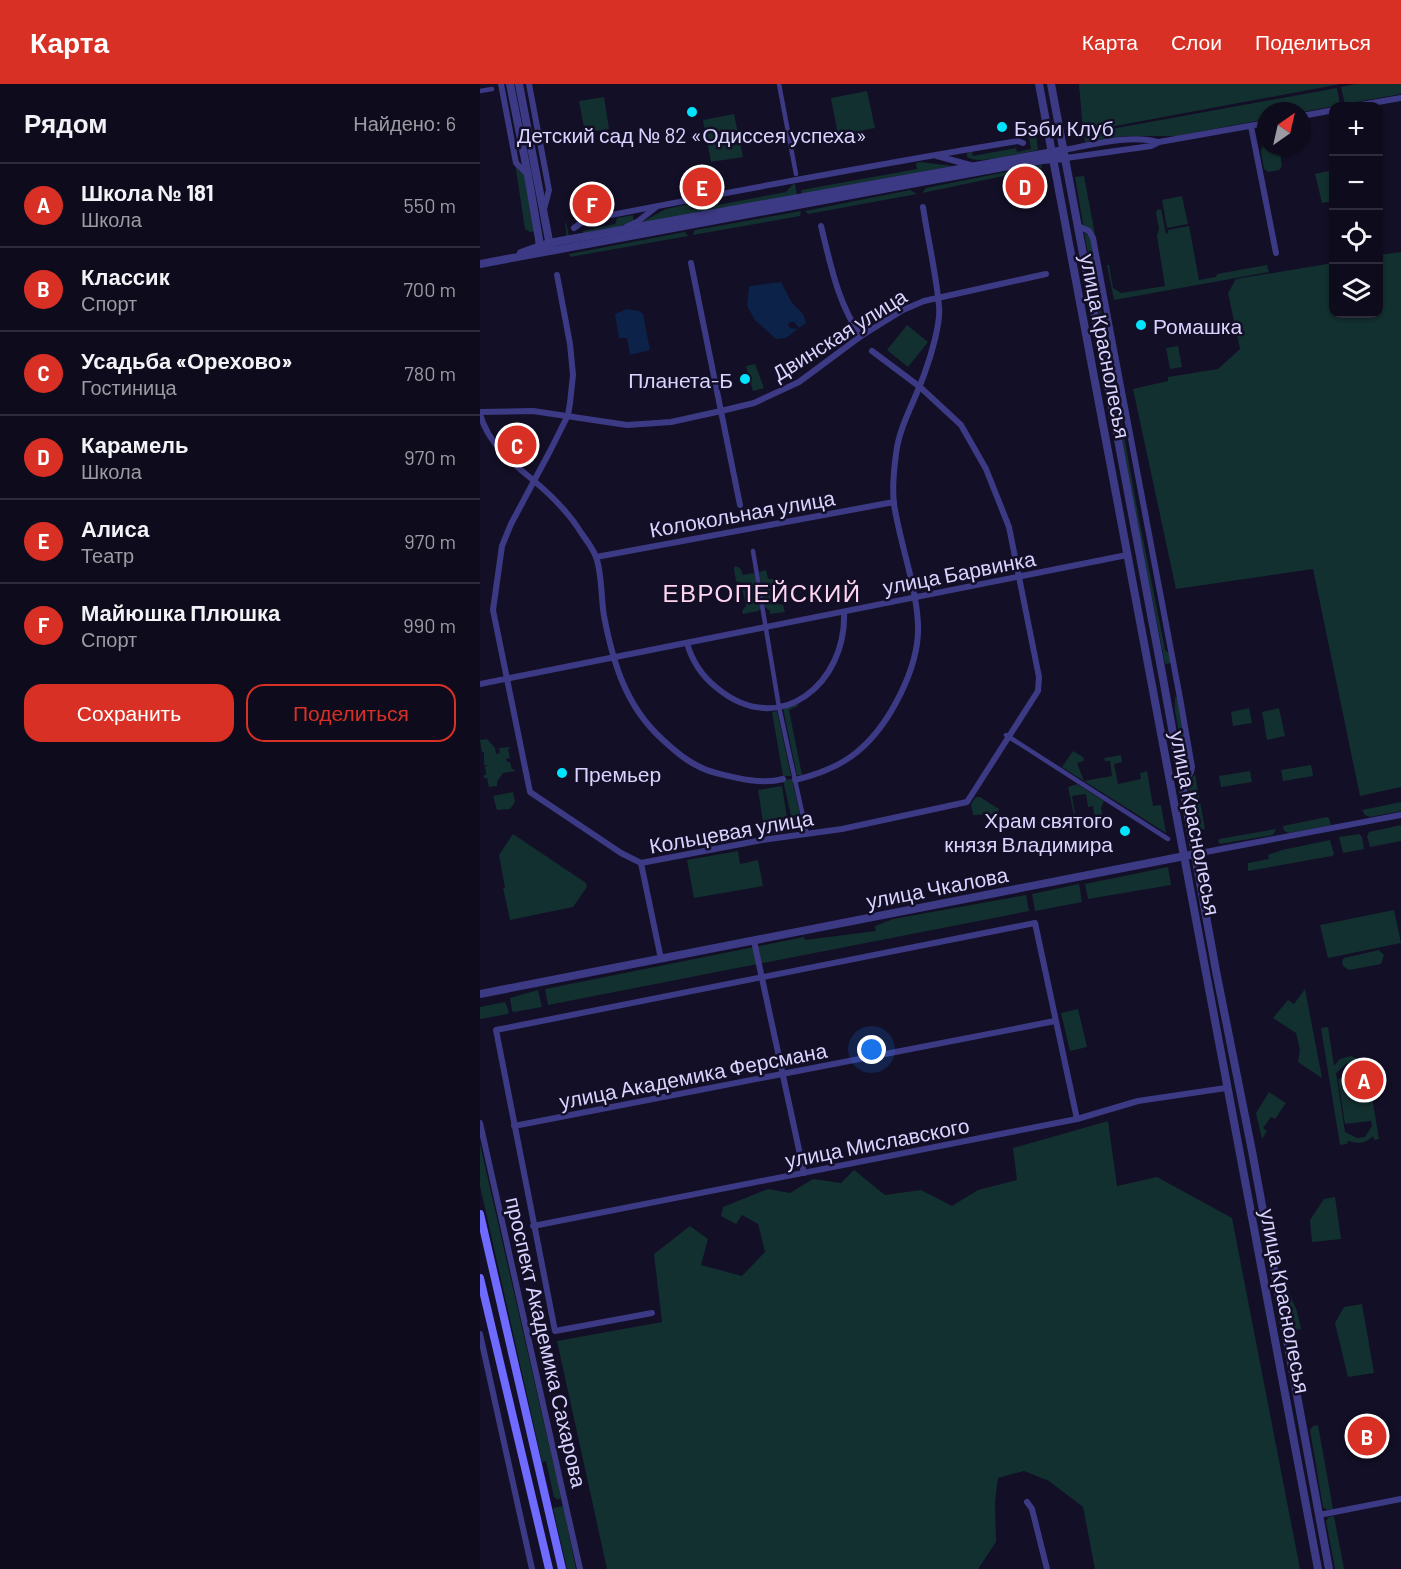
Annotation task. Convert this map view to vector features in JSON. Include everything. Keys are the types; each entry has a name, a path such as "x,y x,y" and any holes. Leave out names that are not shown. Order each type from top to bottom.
{"main road":[{"name":"проспект Академика Сахарова","path":"480,1214 562,1569"},
{"path":"480,1278 549,1569"}],"street":[{"path":"501,84 516,163 528,175"},
{"path":"510,84 540,249"},
{"path":"519,84 550,247"},
{"path":"529,84 549,190 544,213"},
{"path":"779,84 796,174"},
{"name":"улица Краснолесья","path":"1039,84 1318,1569"},
{"name":"улица Краснолесья","path":"1051,84 1329,1569"},
{"path":"480,91 492,89"},
{"path":"1378,102 1401,98"},
{"path":"1311,114 1329,111"},
{"path":"550,247 616,231 970,165 1065,154 1127,140 1159,142 1257,125"},
{"path":"1251,126 1276,253"},
{"path":"573,228 585,220 658,206 966,149 1023,142"},
{"path":"966,149 964,155 970,165"},
{"path":"480,264 505,260 550,247 1053,155"},
{"path":"934,156 970,165"},
{"path":"616,231 637,222 658,206"},
{"path":"795,780 811,777 828,769 856,753 875,735 893,709 908,678 914,655 918,626 894,502 896,451 934,343 939,307 923,207"},
{"path":"633,211 637,216 637,222"},
{"path":"821,226 832,272 848,314 861,336"},
{"name":"улица Краснолесья","path":"1078,226 1089,231 1094,238 1174,664 1192,767 1182,787"},
{"path":"691,263 740,505"},
{"name":"Двинская улица","path":"480,413 533,411 627,425 671,422 754,403 799,382 861,336 903,310 924,301 1046,274"},
{"name":"Кольцевая улица","path":"557,275 570,344 573,375 568,415 502,546 497,570 494,610 530,792 621,854 640,863 762,840 842,829 968,802 1007,736 1038,691 1039,677 1010,527 986,469 961,425 920,387 872,351"},
{"path":"480,413 491,437 504,457 534,480 563,508 581,531 597,558 604,615 620,680 632,704 648,727 684,760 709,771 737,778 776,781 783,779"},
{"name":"Колокольная улица","path":"597,558 661,544 894,502"},
{"path":"753,551 779,707 806,830"},
{"name":"улица Барвинка","path":"480,684 1127,555"},
{"path":"687,643 691,656 700,669 724,695 753,708 779,707 806,697 831,669 842,640 845,626 844,612"},
{"path":"1007,736 1168,839"},
{"name":"улица Чкалова","path":"480,993 1401,815"},
{"path":"640,863 661,959"},
{"path":"652,1313 555,1331 495,1030 1035,923 1077,1119"},
{"path":"754,941 804,1173"},
{"name":"улица Академика Ферсмана","path":"514,1126 1055,1021"},
{"name":"улица Миславского","path":"533,1226 1077,1119 1138,1101 1226,1088"},
{"name":"проспект Академика Сахарова","path":"480,1123 580,1569"},
{"path":"1239,1154 1252,1151"},
{"path":"480,1334 532,1569"},
{"path":"1319,1515 1401,1499"},
{"path":"1027,1502 1032,1509 1047,1569"}],"green space":[{"path":"1079,84 1341,84 1083,132"},
{"path":"1356,84 1401,84 1401,94 1345,102 1341,87"},
{"path":"1337,88 1339,102 1329,102 1329,107 1311,110 1311,102 1260,102"},
{"path":"867,91 875,128 838,135 831,98"},
{"path":"604,97 609,129 585,133 579,101"},
{"path":"1257,103 1257,121 1177,136 1126,136 1085,142 1084,134"},
{"path":"734,114 743,157 711,162 703,120"},
{"path":"1036,134 1038,150 981,160 967,157 967,153 972,151 973,156 1016,148 1017,152 1031,149 1029,138 1026,136"},
{"path":"1262,156 1280,156 1282,166 1279,170 1268,172 1264,169"},
{"path":"515,163 519,171 525,175 535,231 530,232 525,229"},
{"path":"916,163 953,166 802,194 801,190 917,169"},
{"path":"1041,165 1042,168 922,193 926,188"},
{"path":"1329,171 1329,202 1322,203 1315,174"},
{"path":"1084,176 1094,235 1083,224 1075,177"},
{"path":"795,184 797,195 636,225 666,209 689,204 691,210 786,192"},
{"path":"910,190 917,194 808,214 805,211"},
{"path":"1182,196 1188,224 1167,228 1162,200"},
{"path":"1161,209 1166,234 1168,230 1189,226 1199,280 1216,277 1217,274 1267,265 1269,272 1114,300 1107,265 1109,265 1113,288 1121,293 1165,286 1157,236 1159,229 1156,213"},
{"path":"801,211 800,216 693,235 695,230"},
{"path":"633,215 634,221 606,231 567,238 565,223 569,236 615,224 617,218"},
{"path":"685,232 688,236 570,257 569,254"},
{"path":"1084,232 1091,238 1096,263 1093,265 1139,519 1165,650 1169,653 1171,663 1165,664"},
{"path":"1401,252 1401,787 1360,796 1313,569 1176,589 1133,389 1168,381 1168,377 1218,369 1240,349 1228,293 1236,279 1329,264 1329,318 1383,318 1383,254"},
{"path":"907,325 928,342 908,367 887,350"},
{"path":"1178,346 1182,367 1170,369 1166,348"},
{"path":"755,364 764,388 753,391 746,366"},
{"path":"735,566 740,568 743,575 754,573 761,608 758,611 743,614 742,611 746,606 741,583 736,581"},
{"path":"766,570 768,579 774,579 778,604 783,605 785,612 770,614 765,607 759,572"},
{"path":"1175,697 1177,697 1190,765 1187,775 1175,711"},
{"path":"797,703 798,706 789,710 802,775 797,775 783,708"},
{"path":"1249,708 1252,723 1233,726 1231,712"},
{"path":"1279,708 1285,736 1267,740 1262,712"},
{"path":"777,711 791,776 783,776 772,712"},
{"path":"487,739 495,748 496,754 500,753 499,748 511,748 508,749 510,758 506,759 516,771 503,773 497,786 489,787 487,778 484,778 485,766 490,765 484,765 484,752 482,752 480,740"},
{"path":"1073,751 1083,757 1084,761 1077,763 1084,781 1062,767"},
{"path":"1121,755 1122,762 1114,764 1118,784 1141,779 1140,773 1147,771 1153,806 1161,805 1166,833 1084,781 1112,776 1110,761 1105,761 1104,758"},
{"path":"1311,765 1313,776 1283,781 1281,770"},
{"path":"1250,771 1252,782 1221,787 1219,776"},
{"path":"1195,774 1205,829 1196,830 1188,793"},
{"path":"792,779 802,824 793,825 783,780"},
{"path":"1077,784 1104,801 1101,808 1104,823 1096,824 1093,806 1088,807 1086,794 1072,796 1074,815 1068,787"},
{"path":"782,786 787,818 763,822 758,790"},
{"path":"513,792 515,802 510,809 497,810 493,796"},
{"path":"976,797 980,797 999,809 997,814 973,815 971,804"},
{"path":"1401,802 1401,811 1370,817 1362,810"},
{"path":"1327,817 1331,825 1289,833 1284,831 1283,826"},
{"path":"1401,825 1401,841 1370,847 1367,836 1369,832"},
{"path":"1276,829 1273,835 1220,844 1218,841 1219,839"},
{"path":"513,834 586,883 587,887 573,907 510,920 499,855"},
{"path":"1359,834 1362,837 1364,849 1343,853 1339,837"},
{"path":"1330,840 1334,854 1332,856 1248,871 1248,863 1269,859 1268,855"},
{"path":"738,851 740,864 758,860 763,886 694,898 687,860"},
{"path":"1168,867 1171,885 1088,899 1085,884"},
{"path":"1079,884 1082,902 1035,911 1032,894"},
{"path":"1026,895 1029,911 548,1005 545,989 804,937 805,940 876,931 875,926 893,919"},
{"path":"1394,910 1401,943 1328,958 1320,925"},
{"path":"1379,950 1384,955 1381,964 1349,970 1343,966 1344,958"},
{"path":"1305,989 1322,1078 1298,1062 1300,1050 1296,1033 1273,1018 1288,1000 1294,1004"},
{"path":"538,990 542,1007 512,1011 510,998"},
{"path":"505,1002 508,1014 480,1019 480,1007"},
{"path":"1078,1009 1087,1047 1070,1051 1061,1013"},
{"path":"1328,1027 1334,1066 1340,1059 1351,1056 1364,1062 1367,1067 1379,1139 1374,1140 1373,1136 1364,1142 1348,1141 1347,1144 1340,1145 1321,1028","holes":["1347,1063 1353,1063 1362,1066 1364,1075 1338,1079 1345,1124 1371,1121 1372,1126 1365,1137 1357,1138 1345,1132 1336,1073"]},
{"path":"1269,1092 1286,1103 1275,1119 1271,1117 1263,1128 1267,1131 1262,1139 1256,1113"},
{"path":"1108,1121 1117,1186 1157,1177 1232,1218 1300,1569 1095,1569 1083,1507 1049,1481 1024,1471 998,1478 995,1501 996,1542 978,1569 607,1569 557,1341 662,1322 654,1254 690,1226 708,1239 701,1265 742,1276 765,1252 758,1224 742,1215 736,1224 721,1216 723,1207 768,1189 790,1193 813,1179 841,1183 854,1170 885,1195 921,1190 952,1206 978,1190 1017,1180 1013,1148"},
{"path":"480,1144 561,1498 558,1500 554,1497 546,1461 542,1462 480,1186"},
{"path":"1335,1197 1341,1239 1312,1242 1310,1220 1324,1199"},
{"path":"1285,1284 1297,1311 1301,1329 1294,1330 1283,1287"},
{"path":"1362,1304 1374,1373 1348,1377 1335,1323 1344,1307"},
{"path":"1318,1425 1333,1509 1327,1510 1323,1507 1310,1430 1313,1426"},
{"path":"563,1506 576,1569 567,1569 553,1508"},
{"path":"1334,1516 1344,1569 1335,1569 1326,1521 1329,1517"}],"water":[{"path":"781,282 792,303 803,314 806,323 799,328 794,322 790,322 788,325 790,328 798,329 786,338 776,339 755,320 747,306 749,286"},
{"path":"627,309 643,314 650,350 630,355 627,338 619,338 615,314"}],"place":[{"name":"Детский сад № 82 «Одиссея успеха»","path":"692,112"},
{"name":"Бэби Клуб","path":"1002,127"},
{"name":"Карамель","path":"1025,186"},
{"name":"Алиса","path":"702,187"},
{"name":"Майюшка Плюшка","path":"592,204"},
{"name":"Ромашка","path":"1141,325"},
{"name":"Планета-Б","path":"745,379"},
{"name":"Усадьба «Орехово»","path":"517,445"},
{"name":"Премьер","path":"562,773"},
{"name":"Храм святого князя Владимира","path":"1125,831"},
{"name":"Школа № 181","path":"1364,1080"},
{"name":"Классик","path":"1367,1436"}],"district":[{"name":"ЕВРОПЕЙСКИЙ","path":"762,592"}]}
